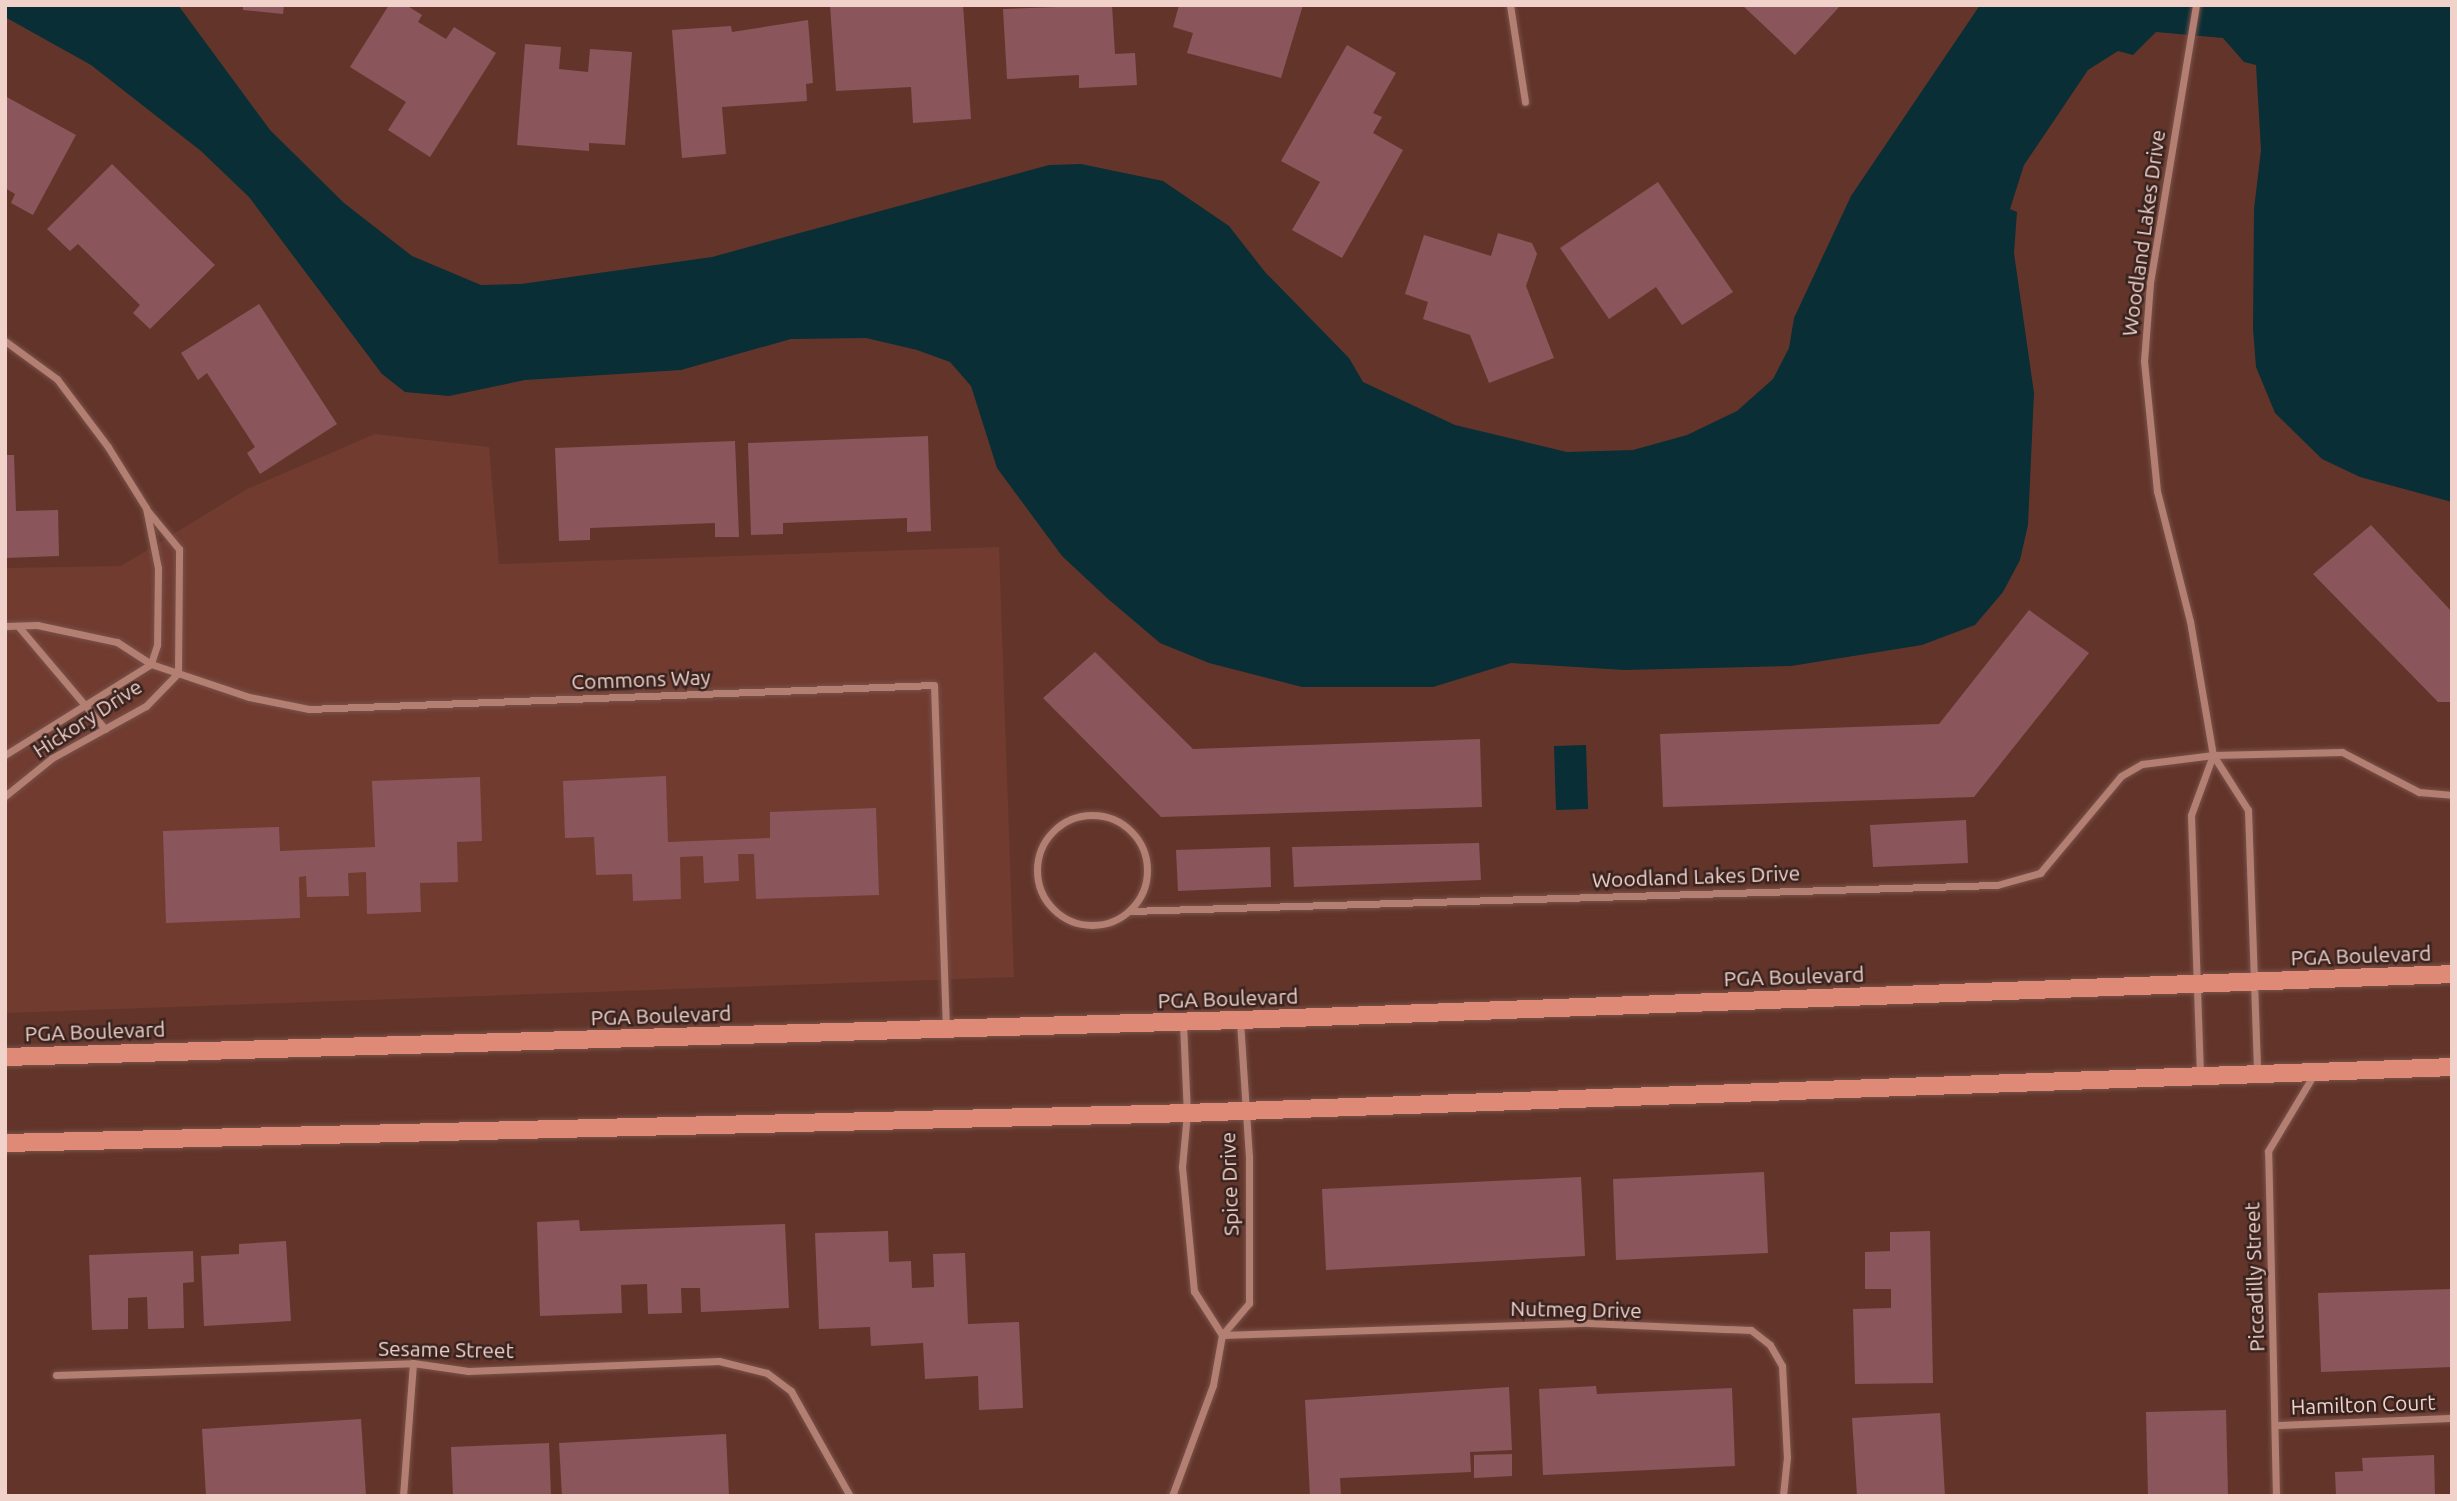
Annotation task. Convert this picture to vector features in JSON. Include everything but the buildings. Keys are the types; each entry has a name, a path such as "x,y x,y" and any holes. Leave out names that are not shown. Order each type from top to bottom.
{"main road":[{"name":"PGA Boulevard","path":"5,1057 1183,1022 2452,974"},
{"path":"5,1143 1187,1113 2200,1074 2452,1067"}],"street":[{"path":"1510,5 1525,102"},
{"name":"Woodland Lakes Drive","path":"2196,5 2150,283 2144,361 2157,491 2190,621 2213,755 2248,810 2257,1073"},
{"name":"Hickory Drive","path":"5,341 57,379 146,508 179,549 178,673 146,706 52,758 5,796"},
{"name":"Hickory Drive","path":"5,755 87,707 150,664 157,645 158,568 146,508"},
{"name":"Commons Way","path":"5,626 117,642 150,664 309,709 934,685 946,1030"},
{"path":"18,626 106,729"},
{"name":"Woodland Lakes Drive","path":"1130,911 1148,873 1145,852 1133,833 1095,815 1055,829 1037,868 1051,908 1069,920 1090,926 1111,922 1130,911 1997,885 2040,873 2121,776 2142,764 2213,755 2343,752 2419,792 2452,795"},
{"name":"Woodland Lakes Drive","path":"2200,1074 2191,815 2213,755"},
{"name":"Spice Drive","path":"1183,1022 1187,1113 1182,1167 1194,1292 1222,1335 1250,1303 1240,1020"},
{"name":"Piccadilly Street","path":"2276,1496 2268,1151 2317,1071"},
{"name":"Nutmeg Drive","path":"1222,1335 1588,1323 1751,1331 1770,1345 1782,1366 1787,1457 1783,1496"},
{"path":"1172,1496 1213,1385 1222,1335"},
{"name":"Sesame Street","path":"56,1375 413,1363 468,1370 719,1361 767,1373 804,1411 850,1496"},
{"path":"403,1496 413,1363"},
{"name":"Hamilton Court","path":"2276,1425 2452,1419"}],"shaded area":[{"path":"375,434 489,447 499,564 999,547 1014,977 5,1013 5,568 121,566 247,489"}],"water":[{"path":"5,5 178,5 270,130 344,203 412,256 481,285 521,284 712,257 1049,165 1081,164 1163,181 1229,226 1265,272 1349,358 1363,382 1455,425 1567,452 1633,450 1687,435 1737,411 1773,379 1789,348 1794,318 1851,196 1980,5 2452,5 2452,502 2360,477 2322,459 2275,413 2256,367 2253,329 2254,209 2261,150 2256,65 2244,62 2223,38 2156,32 2133,55 2118,51 2088,70 2024,165 2010,209 2017,212 2014,253 2034,393 2028,525 2020,560 2003,592 1975,625 1922,645 1791,666 1624,670 1511,663 1433,687 1302,687 1209,663 1160,643 1107,598 1062,556 997,468 971,386 950,362 917,350 866,338 791,339 681,370 525,380 449,396 405,392 382,374 249,197 201,151 91,65 5,17"},
{"path":"1586,745 1588,809 1556,810 1554,746"}]}
